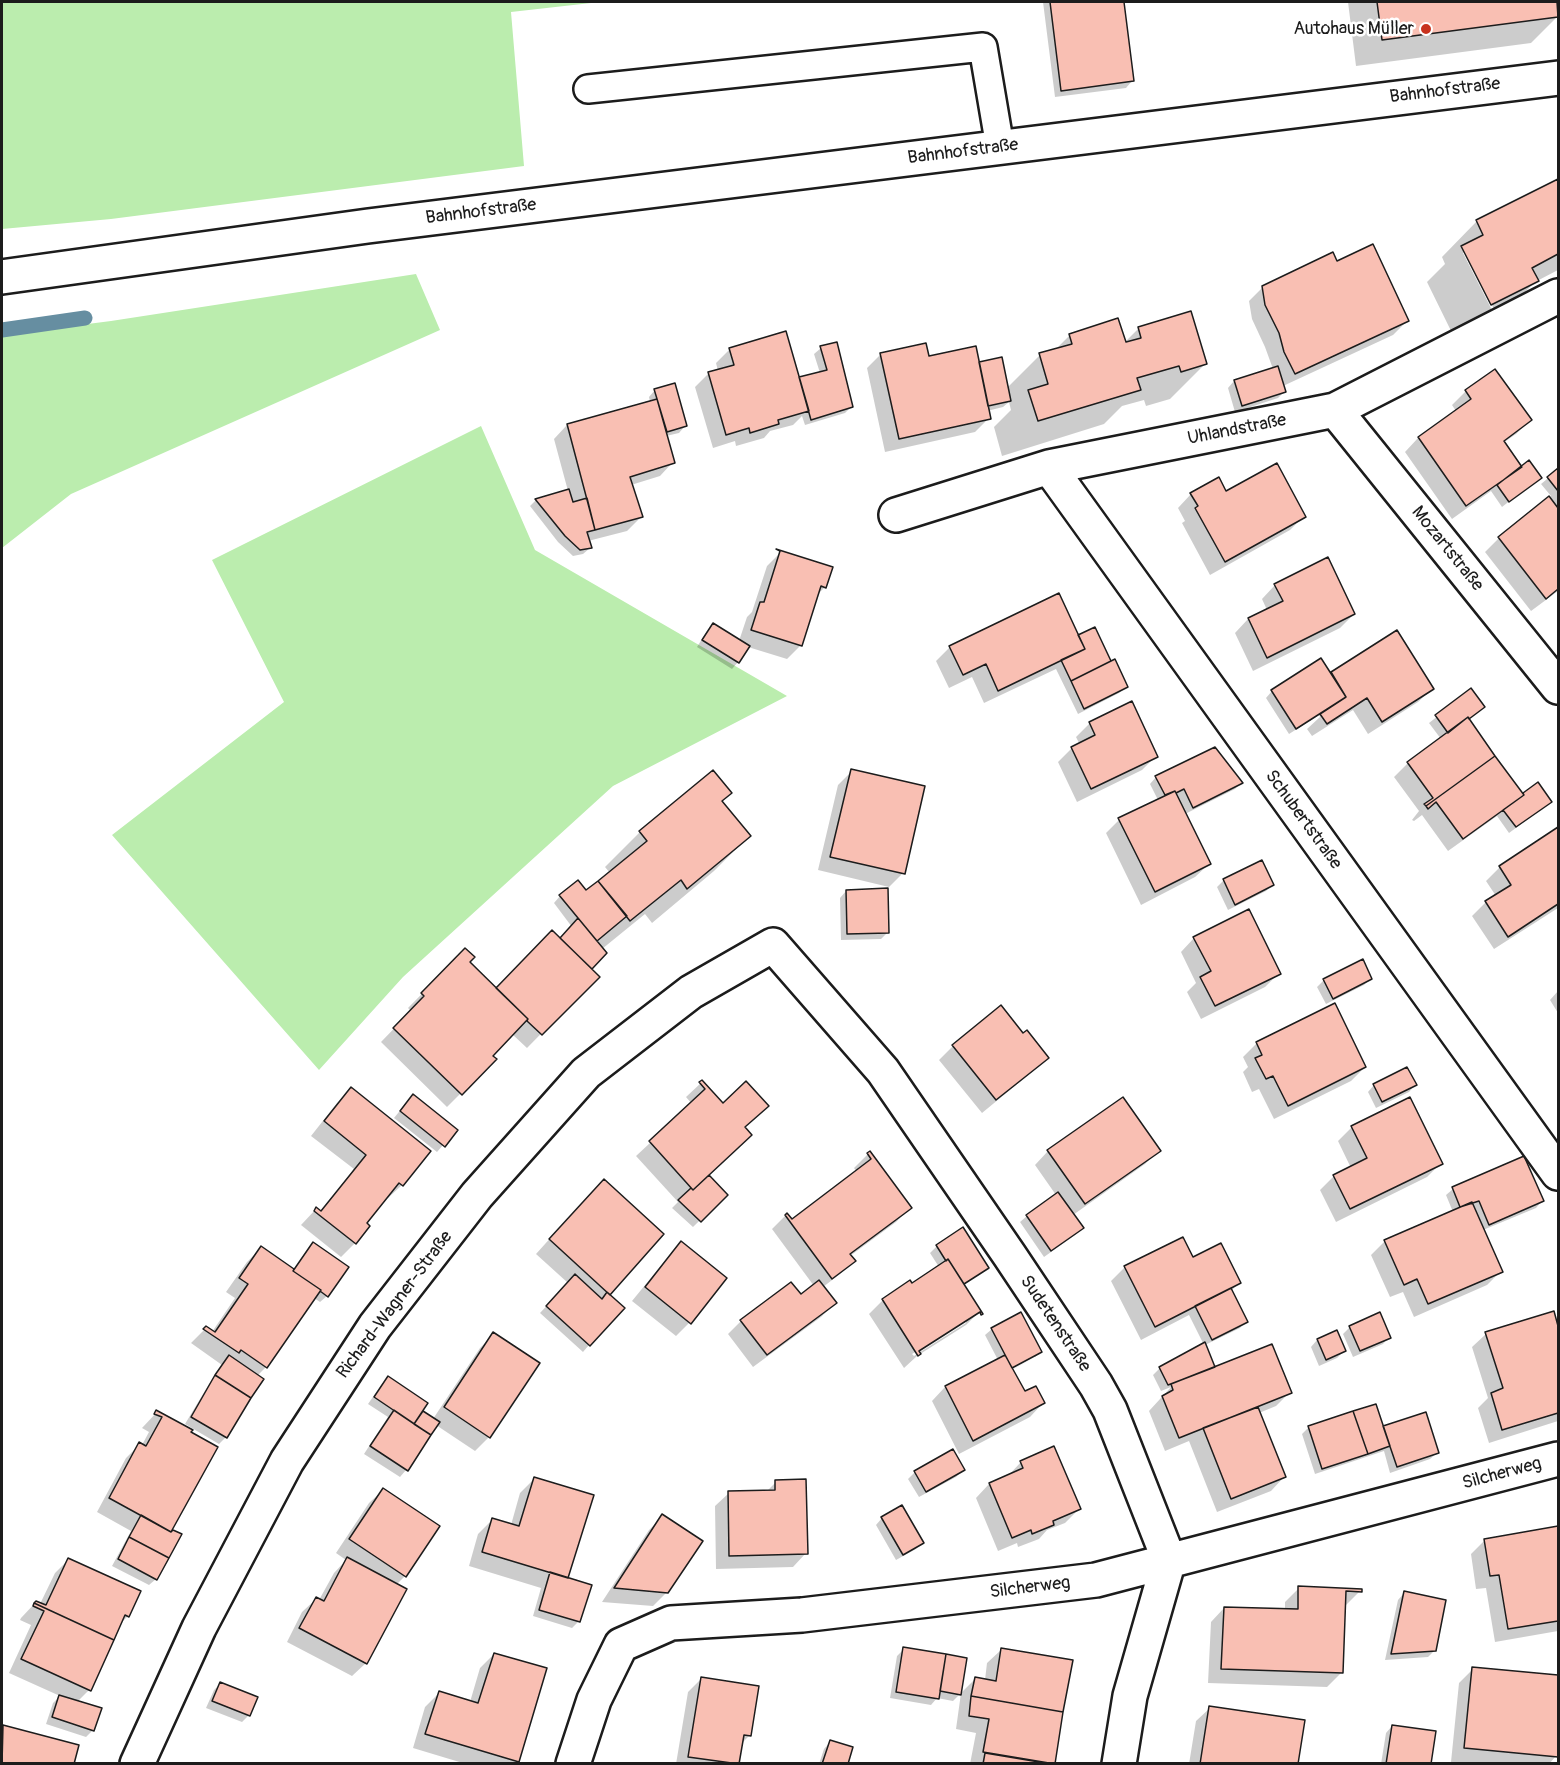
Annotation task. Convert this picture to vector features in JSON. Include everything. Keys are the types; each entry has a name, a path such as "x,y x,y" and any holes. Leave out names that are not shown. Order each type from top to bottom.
{"street":[{"name":"Bahnhofstraße","path":"2,277 368,226 1558,78"},
{"name":"Uhlandstraße","path":"896,515 1048,467 1335,411 1558,296"},
{"name":"Mozartstraße","path":"1335,411 1558,687"},
{"name":"Schubertstraße","path":"1048,467 1558,1173"},
{"name":"Sudetenstraße","path":"773,945 883,1071 1096,1386 1110,1410 1169,1560"},
{"name":"Richard-Wagner-Straße","path":"137,1764 199,1628 287,1461 375,1326 477,1196 586,1073 691,992 773,945"},
{"name":"Silcherweg","path":"573,1764 594,1700 621,1645 670,1623 802,1615 1096,1580 1558,1460"},
{"path":"1119,1764 1130,1696 1169,1560"}],"lane":[{"path":"588,89 983,47 1000,147"}],"green space":[{"path":"2,2 600,2 511,12 524,166 111,219 2,229"},
{"path":"416,274 440,330 71,494 2,548 2,335 111,321"},
{"path":"481,426 535,550 787,696 613,786 403,977 319,1070 112,835 284,702 212,560"}],"building":[{"path":"1050,2 1124,2 1134,81 1061,91"},
{"name":"Autohaus Müller","path":"1377,2 1557,2 1558,17 1382,40"},
{"path":"1558,179 1558,254 1532,268 1539,281 1491,305 1461,246 1483,235 1476,220"},
{"path":"1373,244 1409,321 1295,374 1265,305 1262,286 1333,252 1337,261"},
{"path":"1191,311 1207,364 1181,372 1179,366 1137,378 1141,390 1038,421 1028,390 1048,384 1039,353 1072,344 1069,334 1118,318 1126,342 1141,338 1138,327"},
{"path":"786,331 809,411 778,420 779,424 750,433 749,428 726,435 708,372 734,365 729,348"},
{"path":"837,342 853,407 811,420 799,377 827,370 820,346"},
{"path":"926,343 929,356 976,346 991,419 899,439 880,353"},
{"path":"1002,357 1011,401 988,406 979,362"},
{"path":"1278,366 1286,392 1242,406 1234,380"},
{"path":"1495,369 1532,420 1504,441 1522,467 1466,506 1418,437 1471,399 1465,390"},
{"path":"675,383 687,426 667,432 654,389"},
{"path":"657,399 675,463 630,477 643,517 595,530 567,424"},
{"path":"1529,460 1542,478 1509,502 1497,485"},
{"path":"1277,463 1306,517 1225,562 1195,508 1198,506 1190,493 1219,477 1226,491"},
{"path":"1558,468 1558,491 1547,477"},
{"path":"569,489 573,502 587,498 595,530 587,532 592,548 580,550 565,536 535,499"},
{"path":"1549,496 1558,508 1558,589 1546,599 1498,537"},
{"path":"776,549 833,567 826,588 821,586 802,646 751,630 760,602 764,602 780,551"},
{"path":"1328,557 1355,614 1267,658 1248,618 1283,601 1274,584"},
{"path":"1059,593 1085,649 998,691 986,664 963,675 949,646"},
{"path":"713,623 750,646 739,663 702,640"},
{"path":"1095,627 1111,661 1071,681 1061,660 1085,649 1078,635"},
{"path":"1397,630 1434,689 1382,722 1367,698 1327,724 1320,714 1346,697 1331,672"},
{"path":"1321,658 1346,697 1296,729 1271,690"},
{"path":"1115,659 1128,687 1084,709 1071,681"},
{"path":"1471,688 1485,707 1448,733 1435,715"},
{"path":"1132,701 1158,757 1091,789 1071,747 1095,735 1089,722"},
{"path":"1468,717 1495,756 1426,806 1424,804 1433,798 1407,762"},
{"path":"1215,747 1243,783 1193,808 1184,789 1165,795 1155,776"},
{"path":"1495,756 1524,795 1463,839 1436,802 1428,809 1426,806"},
{"path":"851,769 925,786 905,874 830,857"},
{"path":"713,770 732,793 722,801 751,836 687,889 681,880 630,921 598,881 647,841 639,831"},
{"path":"1538,782 1552,802 1516,827 1503,810"},
{"path":"1175,791 1211,864 1155,892 1118,818"},
{"path":"1558,827 1558,904 1508,937 1485,901 1511,885 1499,866"},
{"path":"1262,860 1274,885 1235,905 1223,879"},
{"path":"578,880 586,890 598,881 627,916 597,941 559,895"},
{"path":"888,888 889,933 847,934 846,890"},
{"path":"1249,909 1281,974 1215,1006 1200,977 1211,971 1193,937"},
{"path":"578,918 607,953 592,969 560,938"},
{"path":"552,930 600,977 542,1035 496,988"},
{"path":"465,948 475,957 470,962 528,1019 493,1056 497,1059 462,1095 393,1028 424,996 421,993"},
{"path":"1363,959 1372,979 1333,999 1323,979"},
{"path":"1335,1003 1366,1067 1288,1106 1273,1076 1266,1079 1255,1058 1262,1055 1256,1042"},
{"path":"1001,1005 1023,1033 1027,1030 1049,1058 996,1100 952,1045"},
{"path":"1407,1067 1417,1085 1382,1102 1373,1084"},
{"path":"702,1080 723,1103 746,1081 769,1106 745,1127 752,1135 693,1190 649,1141 705,1089 699,1082"},
{"path":"351,1087 431,1151 403,1186 399,1183 367,1223 370,1226 356,1244 314,1211 316,1207 321,1211 366,1155 324,1121"},
{"path":"413,1094 458,1130 445,1147 400,1111"},
{"path":"1123,1097 1161,1151 1085,1204 1047,1150"},
{"path":"1410,1097 1443,1164 1350,1209 1333,1175 1367,1158 1351,1126"},
{"path":"870,1151 912,1208 850,1254 856,1261 832,1279 785,1215 787,1213 792,1219 871,1159 867,1153"},
{"path":"1524,1156 1544,1201 1489,1225 1479,1201 1460,1207 1452,1187"},
{"path":"709,1175 728,1195 701,1222 678,1200"},
{"path":"604,1179 664,1234 610,1295 549,1239"},
{"path":"1058,1192 1084,1228 1051,1251 1026,1215"},
{"path":"1472,1202 1503,1272 1428,1304 1417,1279 1404,1285 1384,1240"},
{"path":"963,1227 989,1268 964,1284 936,1245"},
{"path":"1183,1237 1193,1257 1221,1243 1241,1283 1155,1327 1124,1266"},
{"path":"681,1241 727,1278 691,1324 645,1287"},
{"path":"313,1242 349,1267 328,1297 293,1271"},
{"path":"261,1246 321,1290 267,1368 241,1350 239,1353 203,1329 206,1326 215,1332 248,1284 239,1278"},
{"path":"948,1259 983,1314 981,1315 980,1312 919,1351 921,1354 918,1356 882,1299 910,1280 912,1283"},
{"path":"575,1274 602,1299 607,1292 625,1308 590,1346 546,1306"},
{"path":"819,1280 837,1303 767,1355 740,1320 791,1282 801,1294"},
{"path":"1231,1288 1248,1322 1212,1340 1195,1306"},
{"path":"1554,1311 1558,1326 1558,1413 1502,1430 1491,1393 1503,1388 1485,1332"},
{"path":"1021,1312 1042,1352 1012,1368 991,1328"},
{"path":"1380,1312 1391,1338 1360,1351 1349,1326"},
{"path":"1337,1330 1346,1351 1326,1360 1317,1339"},
{"path":"493,1332 540,1363 490,1438 444,1407"},
{"path":"1205,1342 1215,1367 1168,1385 1159,1367"},
{"path":"1272,1344 1292,1393 1179,1438 1162,1396 1173,1390 1171,1384"},
{"path":"229,1355 264,1379 251,1398 215,1375"},
{"path":"1005,1355 1025,1391 1036,1386 1045,1403 973,1441 945,1386"},
{"path":"215,1375 251,1398 227,1438 191,1417"},
{"path":"388,1376 428,1403 414,1424 374,1397"},
{"path":"1376,1404 1390,1446 1368,1454 1353,1411"},
{"path":"1258,1407 1286,1477 1231,1499 1203,1428"},
{"path":"156,1410 218,1447 171,1532 109,1498 139,1442 146,1446 162,1417 154,1414"},
{"path":"394,1410 431,1435 408,1471 370,1446"},
{"path":"423,1411 440,1422 431,1435 414,1424"},
{"path":"1353,1411 1368,1454 1322,1469 1308,1426"},
{"path":"1426,1412 1439,1453 1397,1467 1383,1426"},
{"path":"1054,1446 1081,1509 1053,1521 1054,1525 1032,1534 1031,1530 1012,1538 989,1483 1023,1468 1020,1461"},
{"path":"953,1449 965,1470 926,1492 914,1471"},
{"path":"534,1477 594,1495 568,1578 482,1552 492,1518 519,1526"},
{"path":"806,1479 808,1554 729,1556 728,1491 775,1490 775,1480"},
{"path":"383,1488 440,1526 406,1577 349,1539"},
{"path":"902,1505 924,1543 903,1555 881,1517"},
{"path":"662,1514 703,1541 668,1593 614,1588"},
{"path":"141,1515 171,1532 173,1530 182,1534 169,1558 129,1537"},
{"path":"1558,1526 1558,1621 1508,1629 1499,1575 1490,1576 1484,1539"},
{"path":"129,1537 169,1558 157,1580 118,1559"},
{"path":"347,1557 407,1589 367,1664 299,1628 316,1597 324,1601"},
{"path":"68,1558 141,1591 129,1617 125,1615 114,1640 34,1603 36,1601 46,1605"},
{"path":"550,1572 592,1585 580,1622 539,1610"},
{"path":"1298,1586 1362,1589 1362,1592 1346,1591 1343,1673 1221,1669 1224,1607 1298,1609"},
{"path":"1404,1591 1446,1600 1436,1651 1391,1654"},
{"path":"34,1603 114,1640 91,1691 21,1659 44,1611 33,1606"},
{"path":"903,1647 946,1654 939,1699 896,1692"},
{"path":"1001,1648 1073,1660 1063,1712 971,1696 975,1677 996,1681"},
{"path":"494,1653 547,1668 519,1762 425,1734 439,1691 478,1703"},
{"path":"946,1654 967,1658 961,1695 940,1691"},
{"path":"1472,1667 1558,1675 1558,1757 1464,1748"},
{"path":"701,1677 759,1686 751,1736 744,1735 739,1764 688,1757"},
{"path":"220,1682 258,1697 250,1716 212,1701"},
{"path":"59,1695 102,1708 94,1731 52,1717"},
{"path":"971,1696 1063,1712 1055,1764 983,1752 989,1719 969,1716"},
{"path":"1209,1706 1305,1720 1298,1764 1200,1764"},
{"path":"3,1725 79,1745 74,1764 2,1764"},
{"path":"1392,1725 1436,1731 1431,1764 1386,1764"},
{"path":"830,1740 853,1747 848,1764 822,1764"},
{"path":"985,1753 1051,1764 983,1764"}],"waterway":[{"path":"2,330 85,318"}],"place":[{"name":"Autohaus Müller","path":"1426,29"}]}
